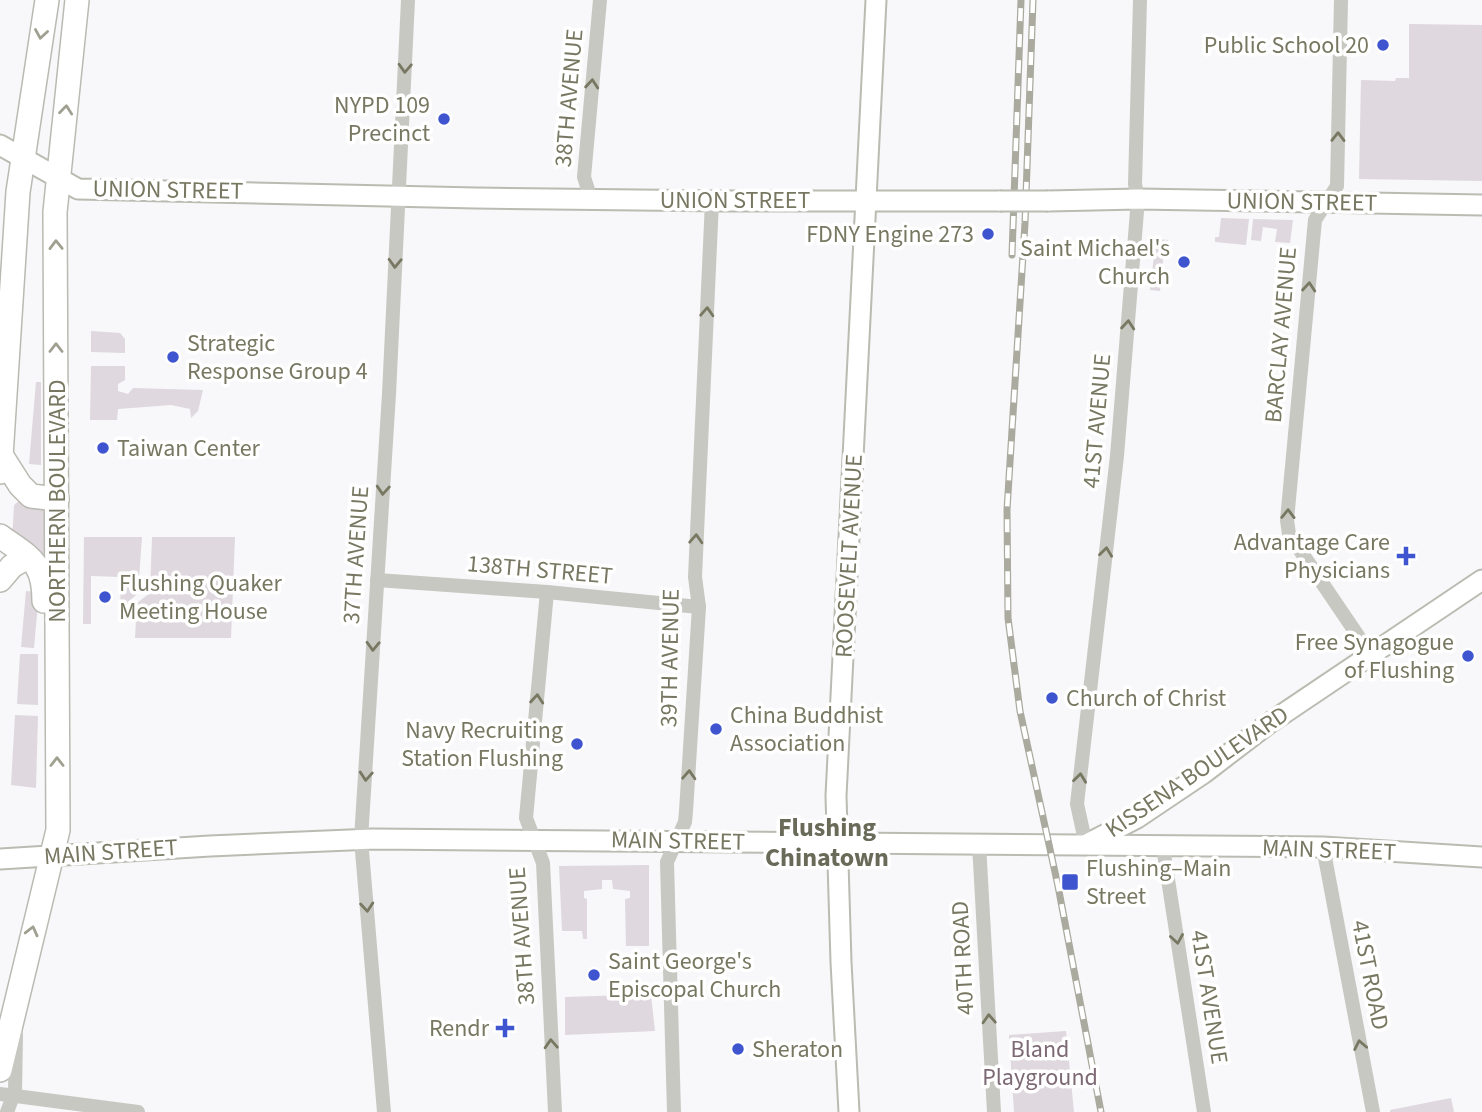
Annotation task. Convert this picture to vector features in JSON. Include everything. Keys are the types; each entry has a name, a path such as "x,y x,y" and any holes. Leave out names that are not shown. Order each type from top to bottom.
{"main road":[{"path":"47,0 6,269 1,463 31,496 57,499"},
{"name":"NORTHERN BOULEVARD","path":"0,1070 58,830 55,212 77,0"},
{"path":"0,536 28,557 41,572 47,627 58,632"},
{"path":"0,580 12,566 28,557"}],"street":[{"name":"37TH AVENUE","path":"384,1112 361,839 389,394 408,0"},
{"name":"38TH AVENUE","path":"590,200 584,177 600,0"},
{"name":"ROOSEVELT AVENUE","path":"849,1112 836,796 876,0"},
{"name":"41ST AVENUE","path":"1086,845 1077,804 1117,456 1138,199 1135,184 1140,0"},
{"name":"BARCLAY AVENUE","path":"1341,0 1337,186 1315,220 1287,520 1290,534 1371,655"},
{"name":"UNION STREET","path":"0,145 78,189 590,200 1138,199 1482,205"},
{"name":"39TH AVENUE","path":"674,1112 667,862 685,822 687,811 699,607 695,577 712,201"},
{"name":"138TH STREET","path":"377,580 547,592 699,607"},
{"name":"KISSENA BOULEVARD","path":"1086,845 1137,818 1204,773 1268,724 1482,580"},
{"name":"38TH AVENUE","path":"547,592 526,818 543,863 555,1112"},
{"name":"MAIN STREET","path":"0,859 361,839 1323,847 1482,857"},
{"name":"40TH ROAD","path":"979,844 994,1112"},
{"name":"41ST AVENUE","path":"1163,847 1204,1112"},
{"name":"41ST ROAD","path":"1323,847 1373,1112"},
{"name":"NORTHERN BOULEVARD","path":"7,1112 6,1095 16,1078 16,997"},
{"path":"6,1095 68,1107 138,1112"}],"green space":[{"path":"1409,24 1482,25 1482,181 1359,179 1361,80 1395,81 1396,78 1409,78"},
{"path":"1221,218 1249,219 1246,245 1215,242 1215,237 1219,237"},
{"path":"1253,219 1293,220 1290,243 1275,242 1277,229 1263,227 1261,241 1251,240"},
{"path":"1156,239 1168,240 1167,251 1164,251 1160,291 1150,290"},
{"path":"91,331 120,333 125,339 125,353 91,352"},
{"path":"91,366 125,366 125,380 118,384 118,391 128,394 133,388 203,390 198,411 191,418 190,409 171,405 118,409 117,420 90,420"},
{"path":"36,382 41,382 41,465 29,464"},
{"path":"19,501 29,507 48,510 48,558 44,560 12,540 14,505"},
{"path":"84,537 142,537 138,593 120,610 121,577 91,576 91,624 83,624"},
{"path":"152,537 235,537 231,638 135,638 137,603 150,593"},
{"path":"26,591 39,592 34,648 21,647"},
{"path":"20,654 38,654 38,705 17,704"},
{"path":"15,715 38,716 36,788 11,785"},
{"path":"649,865 649,946 626,946 625,899 630,898 630,891 613,889 612,880 602,880 602,889 584,891 584,898 587,899 587,939 583,939 582,931 562,931 559,866"},
{"path":"651,995 655,1031 565,1035 565,997"},
{"name":"Bland Playground","path":"1066,1031 1074,1112 1014,1112 1009,1035"},
{"path":"1451,1098 1454,1112 1390,1112 1390,1110"}],"railway":[{"path":"1012,255 1021,0"},
{"path":"1033,0 1025,223 1007,510 1008,618 1020,711 1058,886 1101,1112"}],"place":[{"name":"Public School 20","path":"1383,45"},
{"name":"NYPD 109 Precinct","path":"444,119"},
{"name":"FDNY Engine 273","path":"988,234"},
{"name":"Saint Michael's Church","path":"1184,262"},
{"name":"Strategic Response Group 4","path":"173,357"},
{"name":"Taiwan Center","path":"103,448"},
{"name":"Advantage Care Physicians","path":"1406,556"},
{"name":"Flushing Quaker Meeting House","path":"105,597"},
{"name":"Free Synagogue of Flushing","path":"1468,656"},
{"name":"Church of Christ","path":"1052,698"},
{"name":"China Buddhist Association","path":"716,729"},
{"name":"Navy Recruiting Station Flushing","path":"577,744"},
{"name":"Flushing–Main Street","path":"1070,882"},
{"name":"Saint George's Episcopal Church","path":"594,975"},
{"name":"Rendr","path":"505,1028"},
{"name":"Sheraton","path":"738,1049"}],"district":[{"name":"Flushing Chinatown","path":"827,842"}]}
